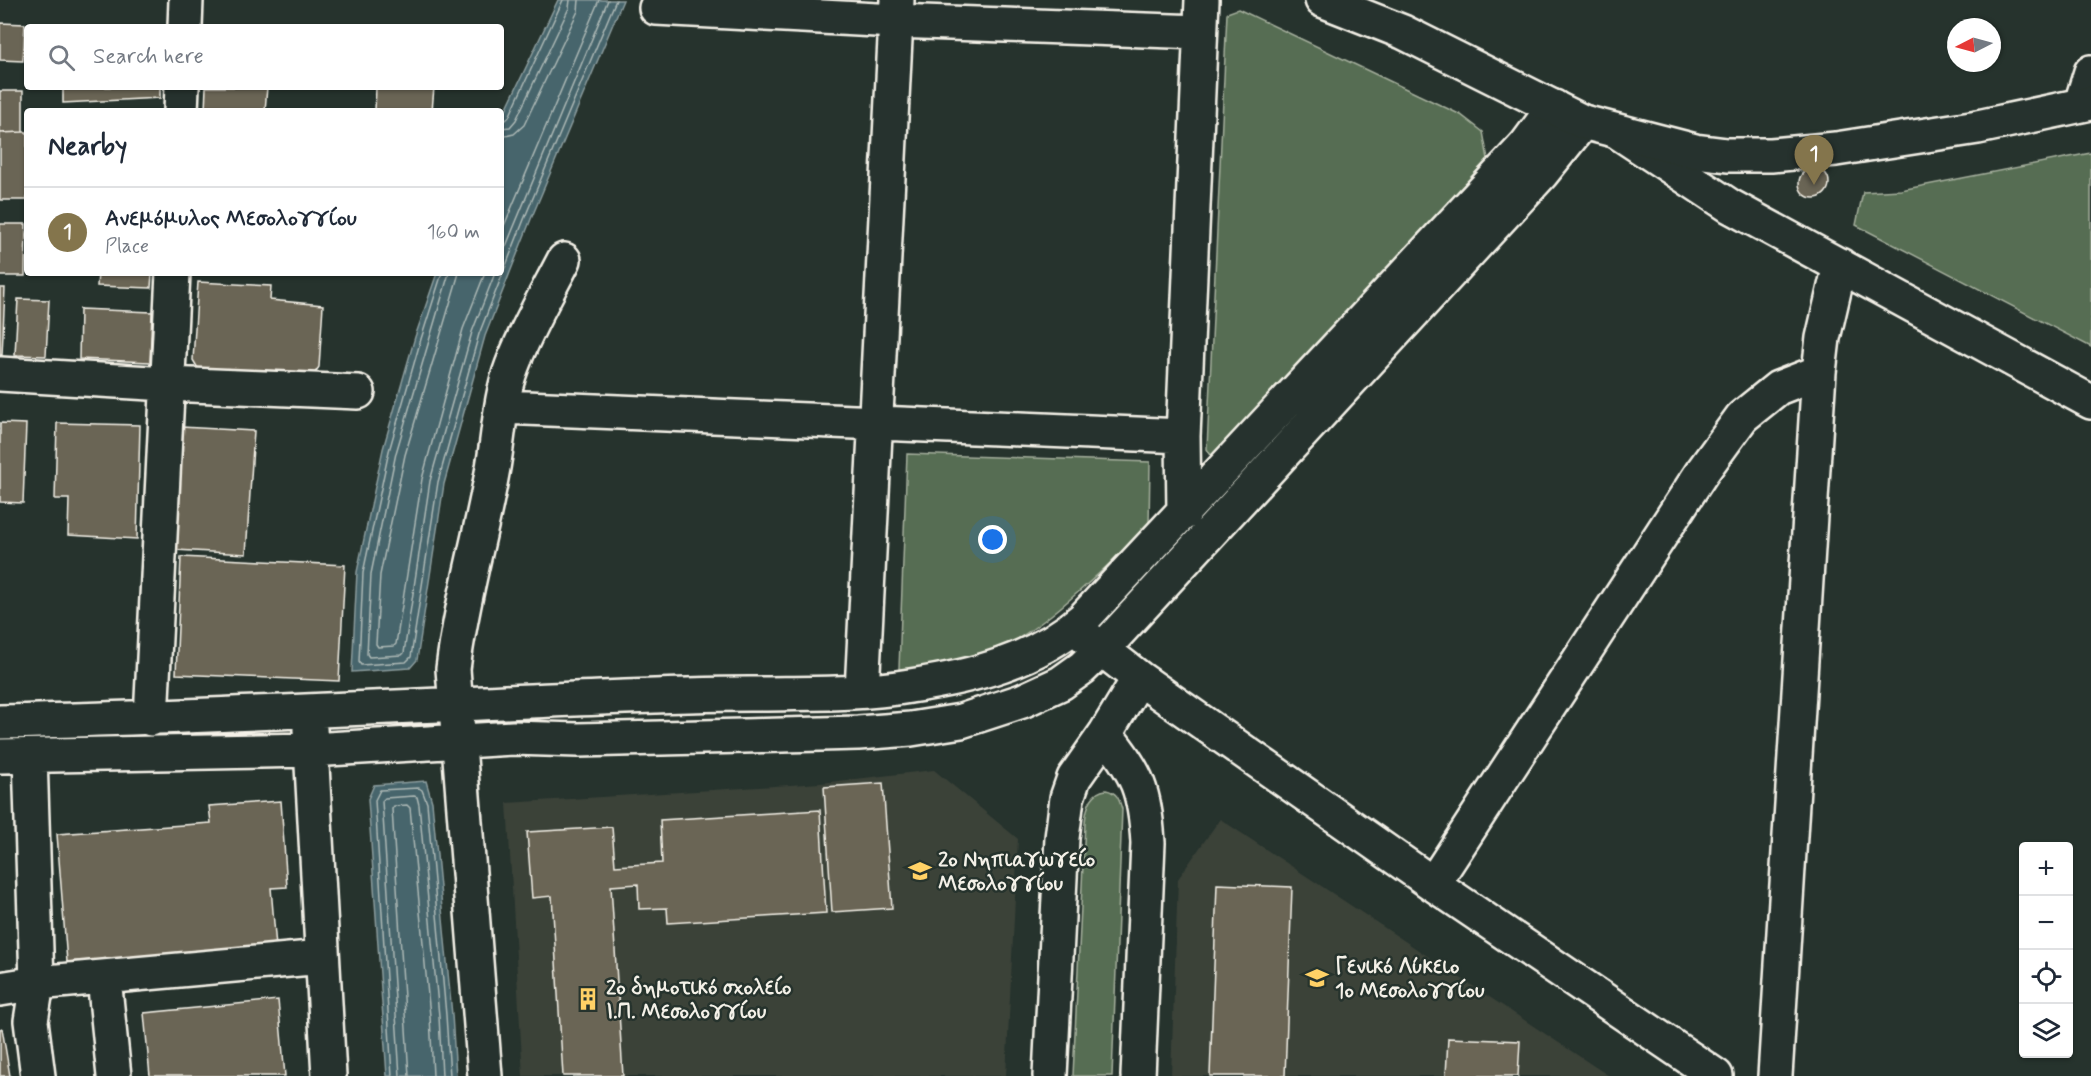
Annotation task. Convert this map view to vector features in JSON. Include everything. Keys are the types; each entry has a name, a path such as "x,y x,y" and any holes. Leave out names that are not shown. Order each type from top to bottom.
{"street":[{"path":"185,24 186,0"},
{"path":"1184,513 1183,436 1202,0"},
{"path":"1322,0 1403,32 1583,122 1695,152 1727,155 1771,155 1836,150 1956,130 2086,104 2091,72"},
{"path":"656,8 896,10 1200,33"},
{"path":"862,691 896,10"},
{"path":"181,108 182,90"},
{"path":"0,722 150,719 704,694 862,691 912,686 970,675 1024,656 1073,627 1184,513 1526,146 1554,107"},
{"path":"38,1076 31,1021 37,983 15,766 513,738 578,740 858,733 941,725 984,714 1042,692 1082,668 1102,649 1542,174 1583,122"},
{"path":"1620,133 1730,206 2091,402"},
{"path":"484,1076 453,669 457,635 492,473 502,407 511,368 530,324 564,260"},
{"path":"1775,1076 1819,372 1823,338 1840,265"},
{"path":"150,719 173,276"},
{"path":"1433,884 1702,472 1742,417 1778,388 1819,372"},
{"path":"0,374 358,392"},
{"path":"502,407 1183,436"},
{"path":"1073,627 1139,678 1433,884 1716,1076"},
{"path":"1050,1076 1064,814 1074,778 1106,734 1139,678"},
{"path":"309,712 329,1076"},
{"path":"1106,734 1126,759 1141,787 1147,821 1138,1076"},
{"path":"0,989 37,983 322,957"},
{"path":"104,978 114,1076"}],"shaded area":[{"path":"934,770 1018,839 1006,1076 523,1076 507,803 821,783"},
{"name":"Γενικό Λύκειο 1ο Μεσολογγίου","path":"1220,819 1609,1076 1171,1076 1178,879"}],"green space":[{"path":"1238,9 1461,115 1483,132 1488,159 1212,457 1207,449 1227,13"},
{"path":"2091,153 2091,347 1856,225 1863,192 1901,190"},
{"path":"907,454 1150,462 1149,526 1056,611 1003,648 976,660 949,667 899,669"},
{"path":"1106,790 1117,796 1122,809 1112,1076 1073,1076 1086,818 1093,798 1096,794"}],"water":[{"path":"558,0 623,0 531,219 485,336 444,484 417,660 410,668 352,672 357,572 383,449 415,337 436,276 504,276 504,114"},
{"path":"426,781 432,802 456,1076 387,1076 368,799 374,785"}],"building":[{"path":"0,23 25,24 23,61 0,60"},
{"path":"63,90 160,90 160,98 63,103"},
{"path":"206,90 267,90 265,108 205,108"},
{"path":"376,90 434,90 432,108 375,108"},
{"path":"0,91 23,91 23,132 0,133"},
{"path":"24,132 24,200 0,200 0,133"},
{"path":"1814,168 1824,173 1829,183 1824,193 1814,198 1804,193 1799,183 1804,173"},
{"path":"0,224 24,224 24,276 0,276"},
{"path":"98,276 152,276 151,288 97,286"},
{"path":"198,282 271,286 270,300 323,305 319,367 312,377 199,370 193,360"},
{"path":"0,288 5,288 2,355 0,355"},
{"path":"18,299 49,300 46,356 15,355"},
{"path":"80,309 152,312 150,362 79,359"},
{"path":"0,423 26,424 23,503 0,502"},
{"path":"57,423 140,425 137,539 68,535 69,499 55,499"},
{"path":"181,427 254,431 246,554 176,550"},
{"path":"181,557 345,565 339,681 176,674"},
{"path":"883,783 892,908 832,912 824,787"},
{"path":"281,801 287,887 271,888 276,947 67,962 57,834 211,823 209,806"},
{"name":"2ο δημοτικό σχολείο Ι.Π. Μεσολογγίου","path":"820,810 826,913 668,923 667,908 639,909 638,884 611,886 623,1076 563,1076 552,896 532,898 527,832 612,827 615,866 662,863 660,820"},
{"path":"1217,884 1292,887 1285,1076 1210,1076"},
{"path":"278,1000 285,1076 150,1076 144,1013"},
{"path":"2,1028 10,1076 0,1076 0,1029"},
{"path":"1448,1038 1520,1041 1518,1076 1446,1076"}],"place":[{"name":"Ανεμόμυλος Μεσολογγίου","path":"1814,185"},
{"name":"2ο Νηπιαγωγείο Μεσολογγίου","path":"920,871"},
{"name":"Γενικό Λύκειο 1ο Μεσολογγίου","path":"1317,978"},
{"name":"2ο δημοτικό σχολείο Ι.Π. Μεσολογγίου","path":"588,999"}]}
